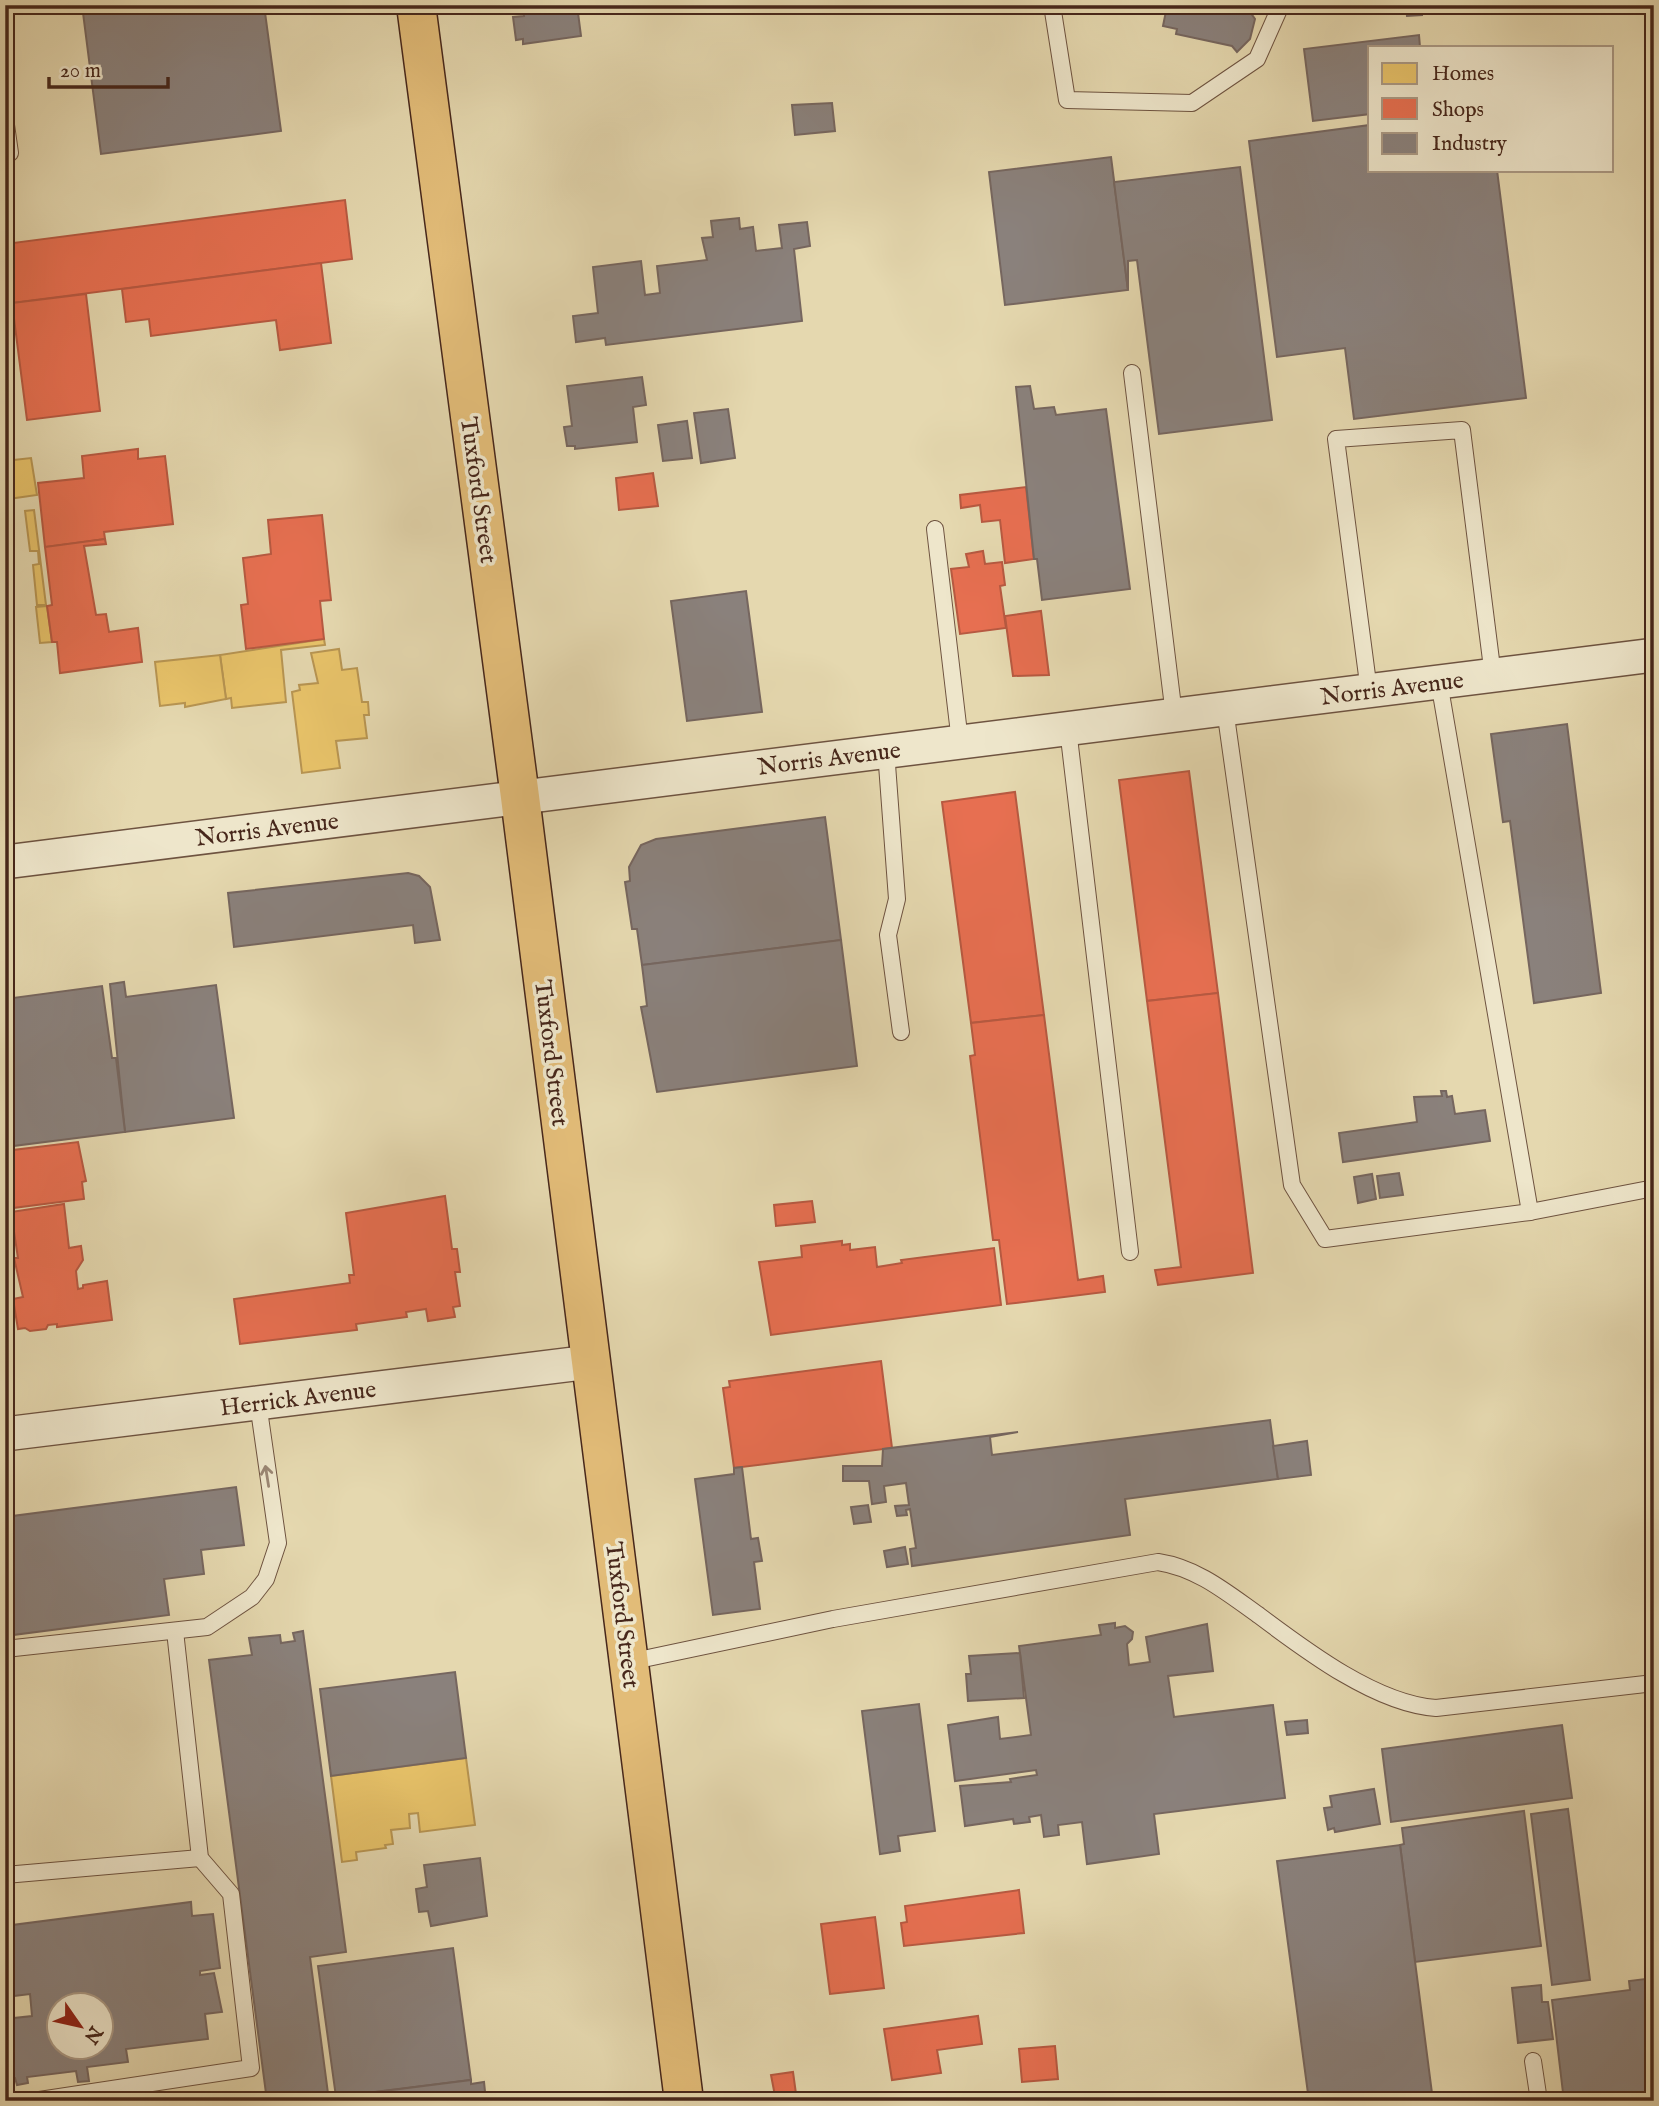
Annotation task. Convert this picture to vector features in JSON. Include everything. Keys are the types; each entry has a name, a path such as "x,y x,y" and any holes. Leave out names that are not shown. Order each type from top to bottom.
{"main road":[{"name":"Tuxford Street","path":"416,5 520,797 684,2101"}],"street":[{"name":"Norris Avenue","path":"5,862 1654,655"},
{"name":"Herrick Avenue","path":"5,1434 590,1362"}],"lane":[{"path":"1052,5 1067,100 1192,103 1257,59 1281,5"},
{"path":"5,118 10,153"},
{"path":"1132,373 1174,715"},
{"path":"1369,691 1336,439 1462,430 1493,676"},
{"path":"935,529 960,742"},
{"path":"1439,682 1530,1212"},
{"path":"1225,709 1293,1185 1325,1239 1530,1212 1654,1188"},
{"path":"1068,729 1130,1252"},
{"path":"886,751 897,899 888,935 901,1032"},
{"path":"5,1649 207,1627 252,1597 267,1579 278,1543 258,1403"},
{"path":"629,1661 833,1619 1158,1562 1193,1571 1333,1666 1413,1707 1449,1707 1654,1683"},
{"path":"33,2101 251,2068 231,1894 200,1857 175,1631"},
{"path":"5,1875 200,1857"},
{"path":"1533,2061 1539,2101"}],"building: Homes":[{"path":"31,458 37,495 8,499 5,461"},
{"path":"34,510 46,605 37,605 33,565 39,564 38,551 30,551 25,511"},
{"path":"47,606 52,642 40,643 36,607"},
{"path":"324,639 325,645 281,650 286,702 232,708 231,698 226,699 220,655"},
{"path":"339,649 342,670 357,668 362,702 368,702 369,715 364,715 367,738 336,741 340,768 302,773 292,692 300,690 299,685 318,683 311,653"},
{"path":"220,655 226,699 185,707 185,703 160,706 155,662"},
{"path":"466,1758 475,1825 420,1832 418,1813 409,1814 410,1828 391,1830 393,1844 385,1845 386,1848 356,1852 357,1860 342,1862 331,1776"}],"building: Shops":[{"path":"345,200 352,259 12,303 5,244"},
{"path":"321,263 331,343 280,350 276,320 151,336 149,319 126,322 122,289"},
{"path":"86,294 100,411 27,420 12,303"},
{"path":"138,449 138,459 165,456 173,524 104,532 105,539 45,547 38,483 84,478 82,456"},
{"path":"653,473 658,506 619,510 616,478"},
{"path":"1026,487 1034,559 1005,563 1000,520 982,522 980,505 961,508 960,495"},
{"path":"322,515 331,600 320,601 324,639 246,649 241,605 248,604 243,558 271,554 268,520"},
{"path":"105,539 106,544 84,546 96,615 106,614 109,632 138,628 142,662 60,673 57,642 52,642 47,606 52,605 45,547"},
{"path":"983,551 985,564 1002,562 1005,585 1000,586 1006,628 960,634 951,569 969,567 966,554"},
{"path":"1041,611 1049,675 1013,676 1005,616"},
{"path":"1189,771 1218,993 1147,1001 1119,780"},
{"path":"1015,792 1044,1015 971,1023 942,802"},
{"path":"1218,993 1253,1273 1158,1285 1155,1270 1181,1267 1147,1001"},
{"path":"1044,1015 1078,1280 1103,1276 1105,1292 1007,1304 999,1240 993,1240 970,1056 975,1055 971,1023"},
{"path":"78,1142 86,1181 82,1182 84,1199 5,1209 5,1151"},
{"path":"445,1196 452,1249 457,1249 460,1272 455,1272 460,1306 453,1307 455,1317 428,1321 426,1309 406,1312 407,1317 356,1324 357,1330 240,1344 234,1299 350,1283 349,1275 354,1275 346,1213"},
{"path":"812,1201 815,1222 776,1226 774,1205"},
{"path":"64,1204 69,1248 81,1246 83,1260 76,1271 78,1289 83,1288 83,1285 107,1281 112,1320 57,1327 57,1324 48,1325 46,1329 30,1331 25,1328 18,1329 13,1299 23,1297 14,1258 18,1258 11,1212"},
{"path":"842,1241 842,1245 850,1244 850,1250 875,1247 877,1267 902,1263 901,1260 994,1248 1001,1305 771,1335 759,1262 802,1257 801,1246"},
{"path":"881,1361 892,1448 734,1468 723,1388 730,1387 729,1381"},
{"path":"1019,1890 1024,1933 904,1946 901,1923 907,1922 905,1906"},
{"path":"875,1917 884,1988 830,1994 821,1924"},
{"path":"978,2016 982,2044 937,2050 941,2073 892,2080 884,2029"},
{"path":"1055,2046 1058,2079 1022,2082 1019,2049"},
{"path":"793,2072 797,2101 776,2101 771,2075"}],"building: Industry":[{"path":"82,5 264,5 281,131 101,154"},
{"path":"523,5 577,5 581,36 523,44 523,39 516,40 513,17 524,16"},
{"path":"1182,5 1229,5 1228,9 1250,12 1255,19 1250,39 1237,52 1232,46 1176,34 1177,29 1163,26 1166,11 1180,13"},
{"path":"1406,5 1421,5 1422,15 1407,16"},
{"path":"1419,35 1420,46 1368,46 1368,114 1313,121 1304,49"},
{"path":"832,103 835,131 795,135 792,105"},
{"path":"1368,125 1368,172 1497,172 1526,398 1354,419 1345,348 1277,357 1249,141"},
{"path":"1111,157 1128,290 1005,305 989,172"},
{"path":"1240,167 1272,420 1159,434 1137,260 1128,261 1128,290 1114,182"},
{"path":"739,218 740,229 753,227 756,251 782,248 779,225 807,222 810,246 794,249 802,321 606,345 605,338 576,342 573,316 598,313 593,267 641,261 645,295 660,293 657,266 707,260 702,238 713,237 711,221"},
{"path":"642,377 646,405 633,407 637,442 575,449 575,446 567,446 564,427 572,426 567,386"},
{"path":"1030,386 1034,409 1054,407 1056,415 1106,409 1130,589 1042,600 1037,559 1034,559 1016,387"},
{"path":"728,409 735,458 701,463 694,413"},
{"path":"687,421 692,458 663,461 658,425"},
{"path":"746,591 762,712 687,721 671,601"},
{"path":"1567,724 1601,993 1534,1003 1510,821 1503,822 1491,734"},
{"path":"825,817 841,940 642,965 637,929 632,929 625,882 630,881 629,867 641,845 656,839"},
{"path":"408,873 419,876 430,887 440,940 415,943 413,925 234,947 228,893"},
{"path":"841,940 857,1066 657,1092 641,1007 647,1006 642,965"},
{"path":"124,982 126,997 216,985 234,1118 125,1132 110,984"},
{"path":"102,986 112,1058 116,1058 125,1132 5,1147 5,999"},
{"path":"1441,1091 1446,1091 1447,1097 1452,1096 1455,1114 1485,1110 1490,1141 1343,1162 1339,1133 1417,1122 1414,1097 1442,1096"},
{"path":"1399,1173 1403,1195 1380,1198 1377,1176"},
{"path":"1372,1174 1376,1199 1358,1203 1354,1177"},
{"path":"1270,1420 1278,1479 1125,1499 1130,1535 912,1566 910,1549 916,1548 910,1509 906,1510 907,1515 897,1516 895,1506 909,1505 906,1483 884,1486 886,1502 872,1504 869,1481 843,1481 843,1466 882,1466 883,1449 1018,1432 990,1437 992,1455"},
{"path":"1307,1441 1311,1475 1278,1479 1273,1446"},
{"path":"742,1467 751,1539 758,1538 762,1561 754,1562 760,1609 713,1615 695,1479 734,1474 734,1468"},
{"path":"236,1487 244,1545 201,1550 204,1574 164,1579 169,1615 5,1636 5,1517"},
{"path":"868,1505 871,1522 854,1524 851,1507"},
{"path":"905,1547 908,1564 887,1567 884,1551"},
{"path":"1115,1623 1115,1628 1125,1626 1133,1632 1132,1639 1127,1644 1129,1665 1150,1662 1146,1637 1207,1624 1213,1671 1168,1676 1174,1717 1273,1705 1285,1798 1154,1814 1159,1854 1087,1864 1082,1822 1058,1825 1059,1835 1044,1837 1041,1815 1029,1817 1030,1822 1014,1824 1013,1819 965,1826 960,1786 1011,1782 1010,1779 1037,1775 1036,1770 955,1781 948,1725 998,1717 1000,1739 1031,1735 1019,1646 1101,1635 1099,1625"},
{"path":"303,1631 346,1952 310,1957 329,2101 267,2101 209,1660 252,1655 249,1638 280,1635 281,1643 295,1641 293,1633"},
{"path":"1020,1653 1024,1698 968,1701 966,1674 971,1674 969,1656"},
{"path":"455,1672 466,1758 331,1776 320,1689"},
{"path":"919,1704 935,1831 898,1836 900,1851 880,1854 862,1711"},
{"path":"1307,1720 1308,1733 1287,1735 1285,1722"},
{"path":"1562,1725 1572,1798 1391,1822 1382,1749"},
{"path":"1374,1789 1380,1824 1335,1832 1334,1828 1328,1830 1324,1808 1332,1807 1330,1796"},
{"path":"1568,1809 1590,1980 1552,1985 1531,1814"},
{"path":"1524,1811 1541,1946 1415,1962 1400,1845 1404,1844 1402,1828"},
{"path":"1400,1845 1433,2101 1309,2101 1277,1861"},
{"path":"480,1858 487,1916 431,1926 428,1911 419,1912 416,1889 427,1887 424,1865"},
{"path":"191,1902 192,1916 213,1914 220,1968 200,1971 200,1975 214,1973 222,2012 205,2014 208,2039 126,2049 128,2062 87,2067 89,2081 78,2082 76,2071 27,2077 28,2083 17,2085 15,2078 5,2079 5,2019 32,2016 30,1994 5,1997 5,1926"},
{"path":"453,1948 471,2080 336,2097 318,1966"},
{"path":"1645,1979 1646,1988 1654,1987 1654,2101 1564,2101 1552,2000 1630,1990 1629,1981"},
{"path":"1541,1985 1542,2002 1548,2002 1553,2039 1518,2043 1512,1988"},
{"path":"471,2080 471,2084 484,2082 486,2101 336,2101 336,2097"}]}
